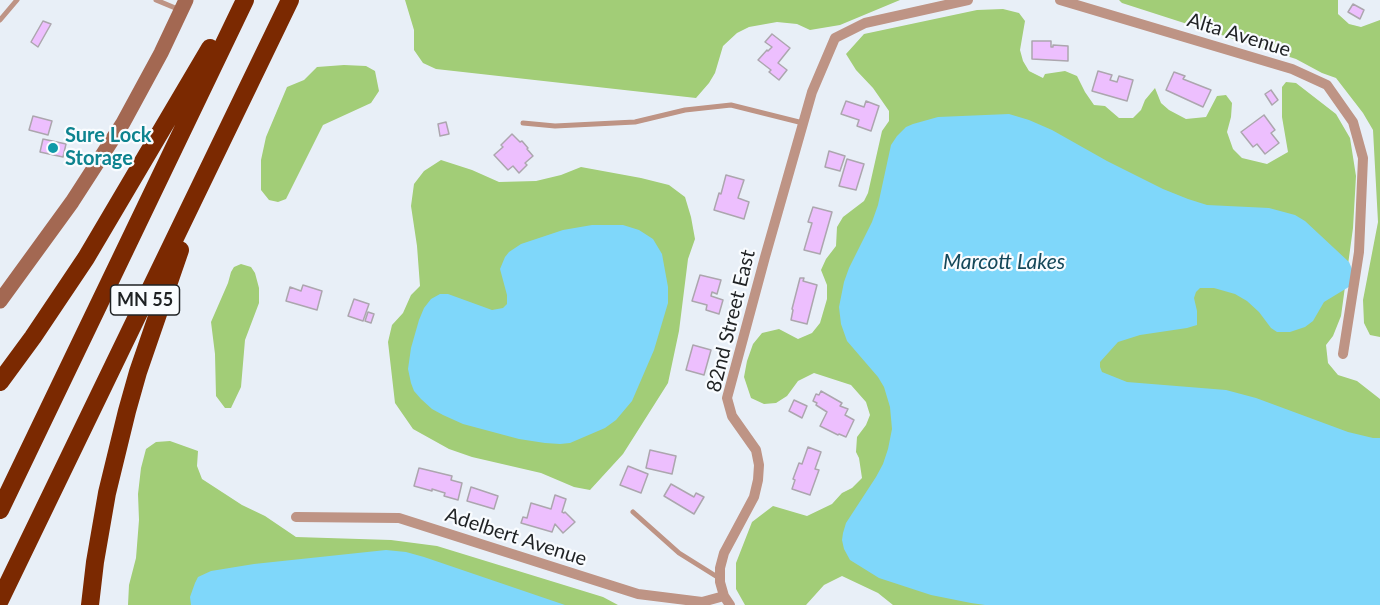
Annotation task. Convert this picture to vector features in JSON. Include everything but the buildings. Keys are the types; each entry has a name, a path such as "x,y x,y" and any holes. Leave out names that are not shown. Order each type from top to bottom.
{"highway":[{"path":"0,382 86,258 238,0"},
{"name":"MN 55","path":"0,510 245,0"},
{"path":"90,605 107,493 141,362 197,207 291,0"},
{"name":"MN 55","path":"0,600 291,0"}],"street":[{"name":"82nd Street East","path":"727,601 720,579 720,568 724,553 754,497 759,465 756,450 732,416 727,398 812,92 835,38 865,23 968,0"},
{"name":"Alta Avenue","path":"1060,0 1292,69 1327,85 1353,122 1364,158 1359,252 1343,354"},
{"path":"0,301 72,202 107,149 143,88 184,5"},
{"name":"Adelbert Avenue","path":"296,517 399,518 638,594 702,602 727,601"}],"lane":[{"path":"0,20 17,0"},
{"path":"156,0 184,5"},
{"path":"523,123 555,126 635,122 685,110 731,105 803,123"},
{"path":"633,512 679,553 720,579"}],"green space":[{"path":"405,0 900,0 840,25 810,30 797,24 777,22 749,27 737,33 723,46 715,73 696,98 436,69 423,63 414,50 414,30"},
{"path":"1119,0 1338,0 1338,14 1349,24 1361,27 1380,20 1380,337 1370,335 1364,323 1363,300 1378,222 1373,130 1336,78 1296,59 1122,3"},
{"name":"Marcott Lakes","path":"1003,9 1019,13 1025,21 1020,50 1029,71 1043,78 1045,74 1065,71 1077,76 1094,105 1105,106 1119,118 1133,118 1155,88 1161,103 1186,119 1206,117 1217,96 1226,95 1232,103 1227,132 1233,149 1242,158 1267,164 1288,152 1282,117 1282,87 1286,82 1296,83 1336,114 1350,138 1356,176 1353,228 1341,316 1333,336 1326,345 1328,363 1338,375 1357,381 1380,399 1380,605 893,605 878,593 842,576 824,585 806,605 745,605 736,589 736,563 752,522 773,506 807,516 832,504 862,478 856,452 857,437 870,415 866,402 851,385 814,373 798,381 787,396 776,403 764,404 751,398 744,377 753,344 762,333 779,329 798,339 812,333 820,323 827,299 827,285 821,270 836,246 837,227 843,217 864,201 868,193 882,131 889,121 889,111 846,54 864,34 977,10"},
{"path":"366,66 375,71 379,91 371,103 323,125 286,199 278,202 269,200 261,190 261,160 266,137 287,87 304,80 317,67"},
{"path":"441,160 499,182 536,181 581,167 669,185 685,197 695,239 688,259 679,331 668,383 623,454 590,490 574,487 541,473 472,457 449,449 413,429 395,403 388,342 392,325 403,313 411,295 420,286 411,206 414,184 424,171"},
{"path":"241,264 251,267 255,273 259,288 259,303 245,340 241,387 231,408 225,408 216,396 215,354 211,322 231,272 234,267"},
{"path":"170,441 198,451 197,466 202,479 296,537 391,540 437,546 603,597 618,605 128,605 129,585 136,558 141,468 146,449 156,442"}],"water":[{"name":"Marcott Lakes","path":"1009,114 1052,130 1107,161 1188,199 1207,205 1269,208 1295,215 1305,221 1349,262 1352,269 1352,285 1324,302 1313,321 1305,327 1290,332 1277,332 1247,301 1235,294 1214,288 1200,288 1194,298 1197,325 1140,335 1118,342 1100,362 1100,367 1102,372 1127,382 1226,390 1256,398 1348,432 1380,438 1380,605 985,605 931,595 879,578 850,560 842,540 846,523 883,464 892,429 890,407 884,387 847,341 841,324 839,307 849,268 878,205 891,145 906,127 938,117"},
{"path":"592,225 623,225 639,230 653,239 662,254 668,287 668,303 654,350 632,401 616,420 605,428 570,443 545,443 519,439 463,424 432,409 421,399 414,391 408,369 419,320 431,299 440,294 448,294 492,310 503,308 507,304 507,295 500,269 509,252 521,244 563,230"},
{"path":"386,550 424,557 565,605 191,605 190,597 198,577 211,571 254,564"}],"place":[{"name":"Sure Lock Storage","path":"53,148"}]}
